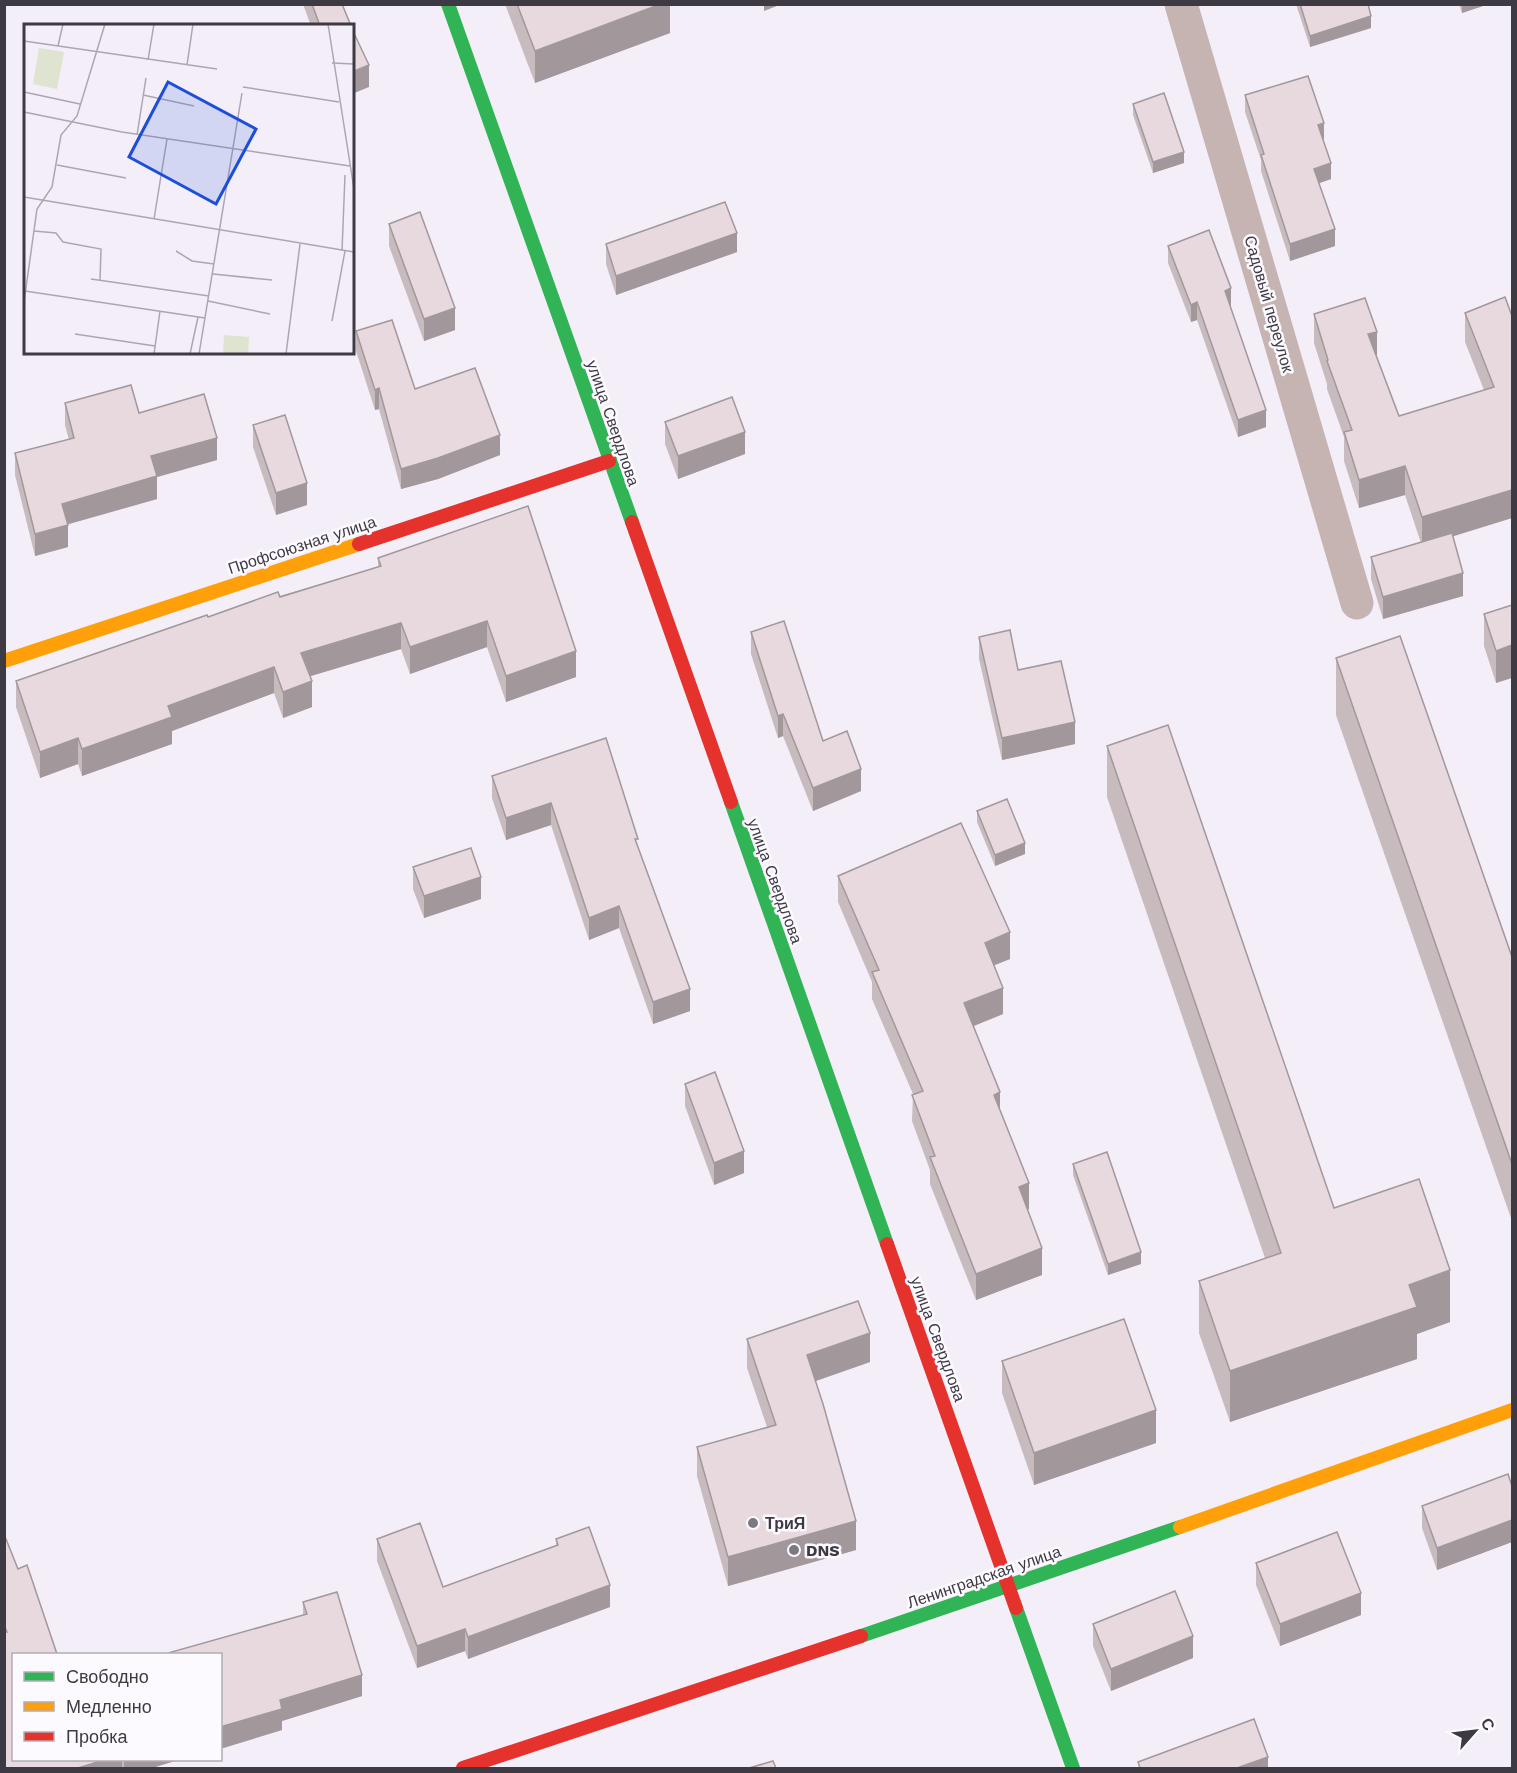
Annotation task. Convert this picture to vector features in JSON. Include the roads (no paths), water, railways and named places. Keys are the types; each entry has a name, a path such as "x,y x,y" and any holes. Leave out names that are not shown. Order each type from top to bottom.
{"street":[{"name":"улица Свердлова","path":"448,4 1073,1768"},
{"name":"Садовый переулок","path":"1181,4 1357,603"},
{"name":"Профсоюзная улица","path":"4,661 609,461"},
{"name":"Ленинградская улица","path":"463,1768 1008,1587 1512,1410"}],"place":[{"name":"ТриЯ","path":"753,1523"},
{"name":"DNS","path":"794,1550"}]}
